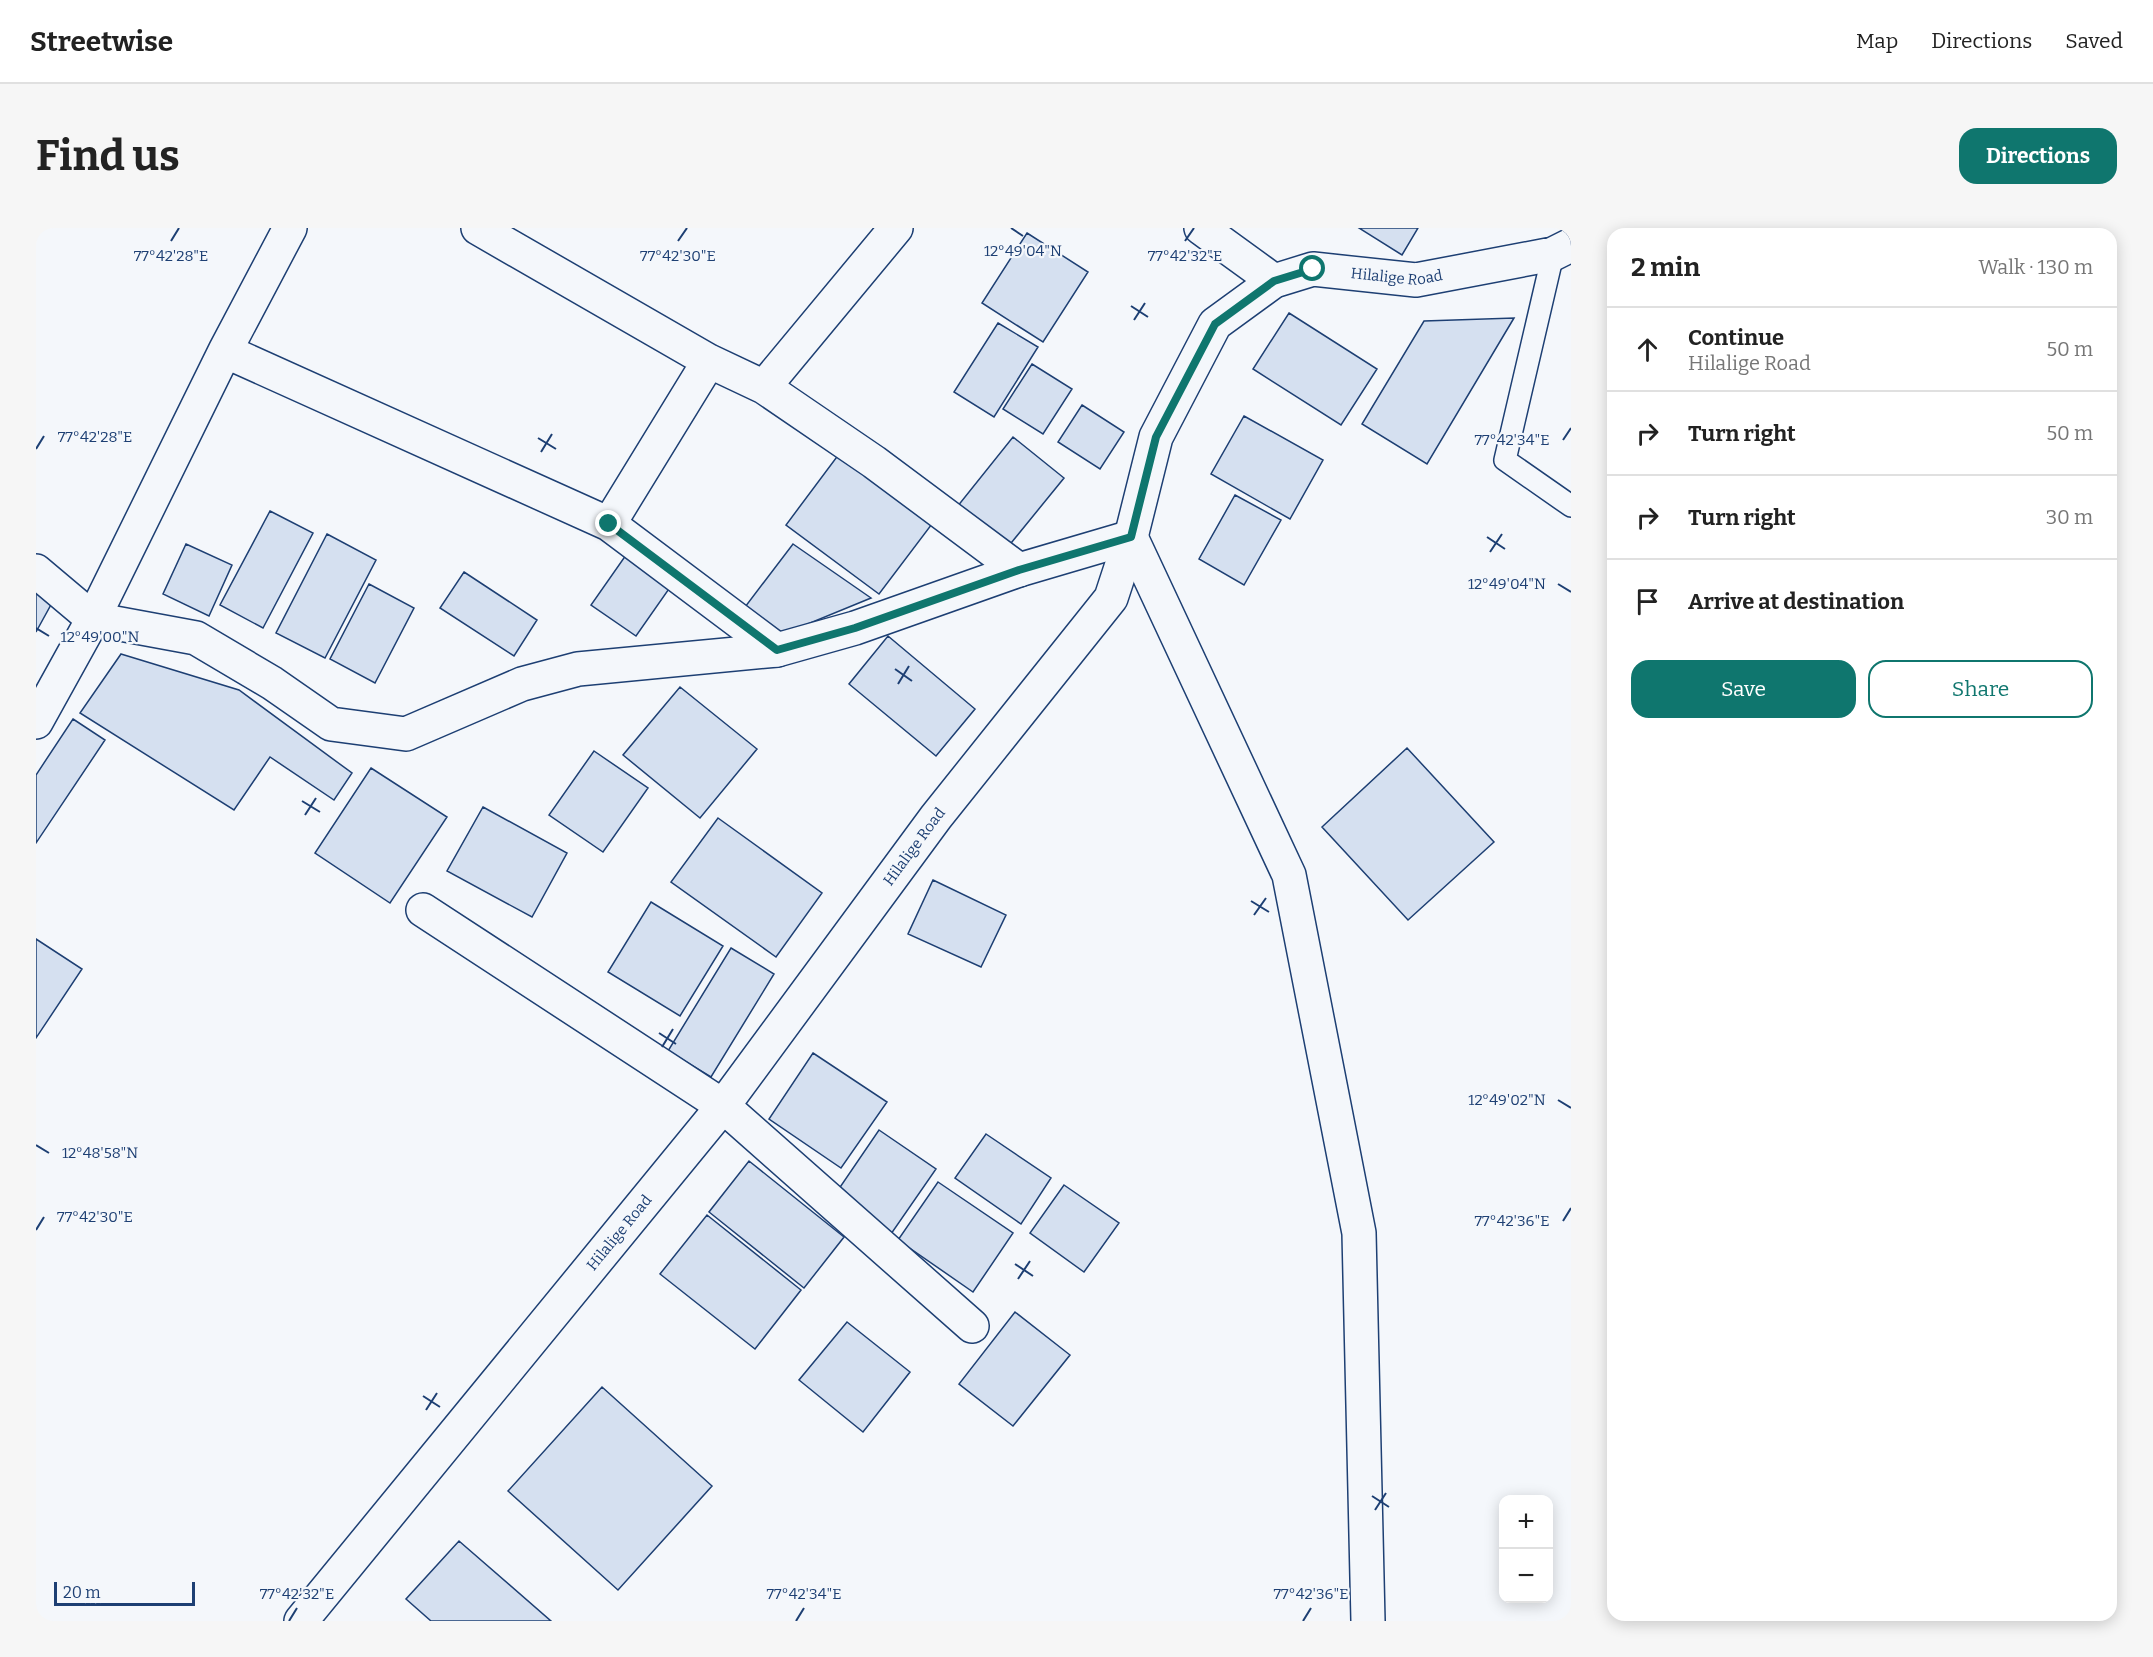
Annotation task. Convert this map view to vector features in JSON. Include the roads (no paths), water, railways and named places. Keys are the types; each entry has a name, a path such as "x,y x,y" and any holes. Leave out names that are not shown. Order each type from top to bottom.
{"street":[{"path":"36,722 93,618 225,351 290,228"},
{"path":"478,228 709,361 764,387 874,462 1019,570"},
{"path":"764,387 896,228"},
{"path":"1201,228 1274,281"},
{"name":"Hilalige Road","path":"301,1621 723,1106 936,817 1111,598 1131,537 1156,437 1215,324 1274,281 1313,269 1416,280 1562,250"},
{"path":"225,351 609,524 777,650"},
{"path":"609,524 709,361"},
{"path":"36,571 93,618 196,638 272,683 331,723 406,734 522,684 578,669 777,650 855,628 1019,570 1131,537 1289,875 1359,1233 1368,1621"},
{"path":"423,910 723,1106 972,1326"}],"lane":[{"path":"1562,250 1505,460 1571,506"}]}
